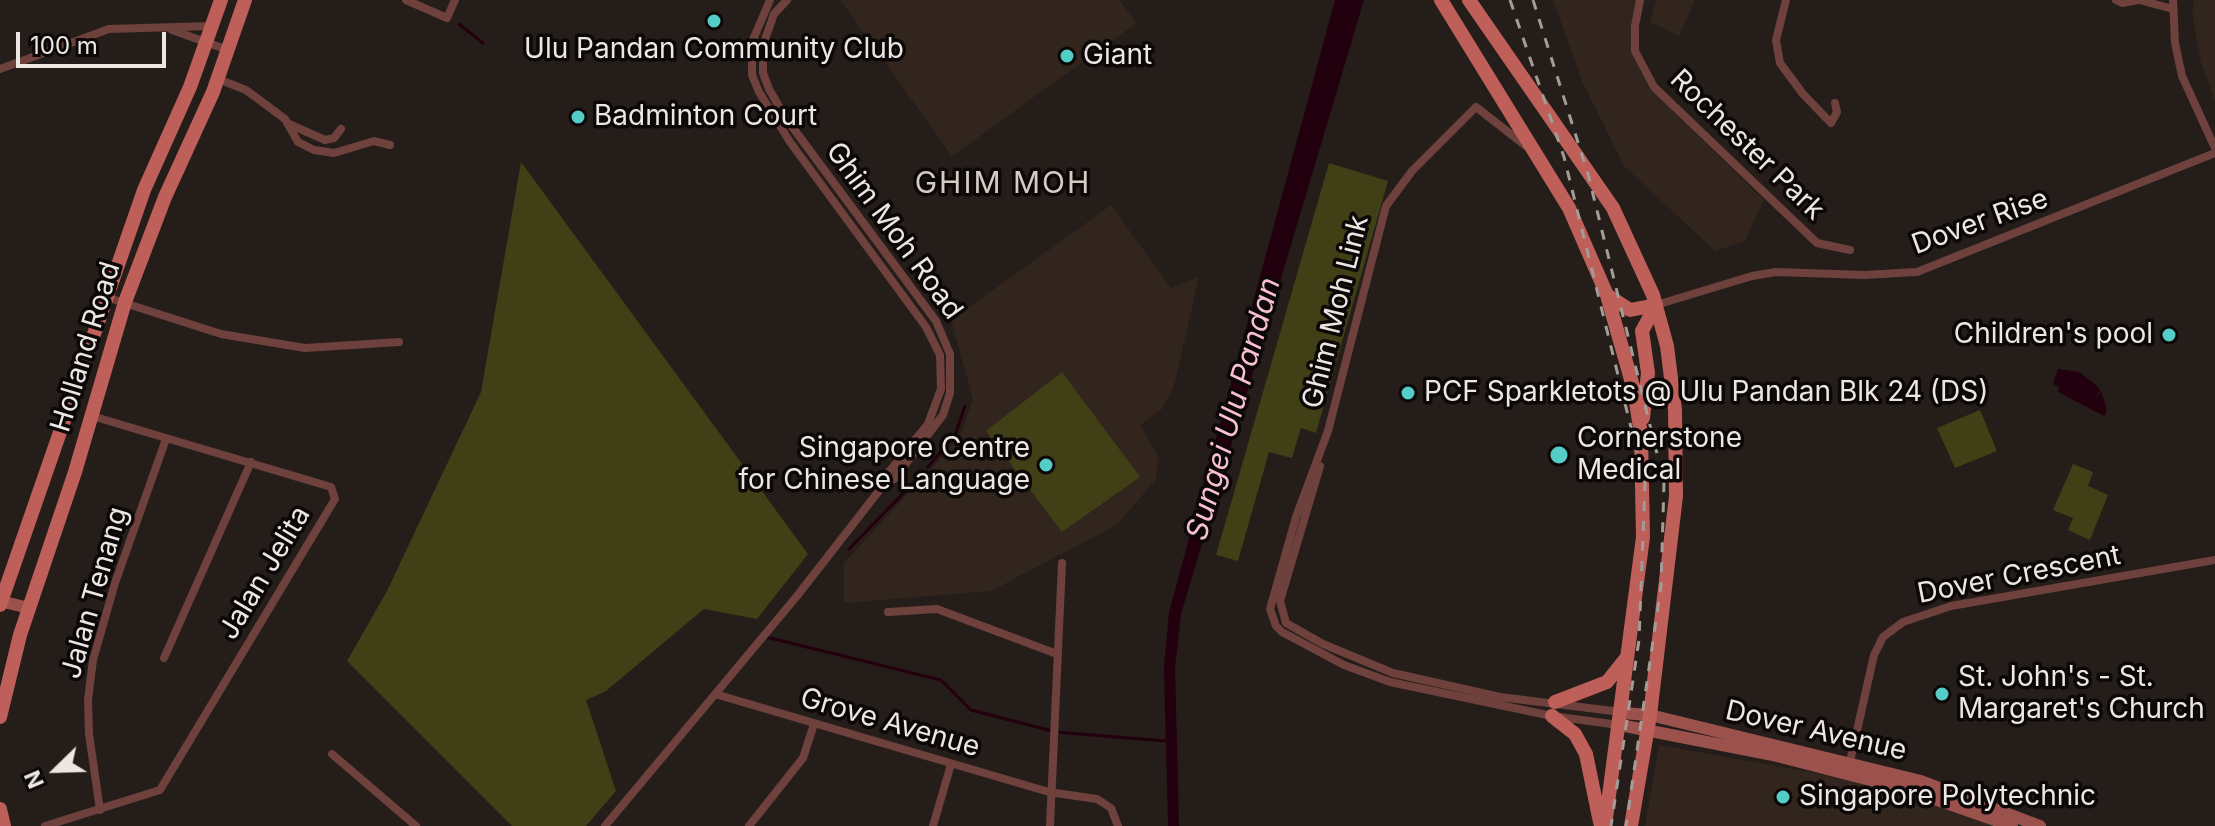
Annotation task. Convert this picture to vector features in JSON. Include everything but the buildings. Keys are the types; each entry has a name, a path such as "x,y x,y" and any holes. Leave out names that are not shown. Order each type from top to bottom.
{"main road":[{"name":"Holland Road","path":"1,602 144,190 207,43 221,0"},
{"name":"Holland Road","path":"0,717 29,608 92,416 125,302 165,197 218,79 245,0"},
{"path":"1441,0 1569,208 1607,295 1634,390 1641,434 1643,537 1630,654 1603,826"},
{"path":"1469,0 1613,208 1656,305 1671,372 1676,465 1649,722 1631,826"},
{"path":"1607,295 1630,310 1656,305"},
{"path":"1641,434 1648,383 1642,331 1656,305"},
{"path":"1603,826 1586,754 1575,734 1554,709 1607,682 1630,654"},
{"path":"0,809 4,826"}],"street":[{"path":"406,0 443,18 452,14 455,0"},
{"name":"Ghim Moh Road","path":"605,826 885,483 888,473 936,410 941,389 940,355 926,327 765,106 752,75 752,42 770,0"},
{"path":"752,75 763,73 763,45 774,14 787,0"},
{"name":"Rochester Park","path":"1640,0 1635,26 1635,51 1654,87 1817,243 1850,250"},
{"path":"1786,0 1776,40 1780,63 1803,94 1831,123 1837,112 1835,103"},
{"path":"2116,0 2122,3 2138,0 2173,4 2182,76 2215,151"},
{"path":"0,69 109,29 213,25"},
{"path":"167,28 228,50"},
{"name":"Ghim Moh Road","path":"763,73 785,117 936,321 946,341 951,375 943,415 894,479 885,483"},
{"path":"218,79 246,90 289,124 325,140 334,138 341,129"},
{"name":"Ghim Moh Link","path":"1539,155 1478,107 1412,171 1386,206 1280,610 1286,623 1348,655 1393,673 1554,709 1621,719"},
{"path":"289,124 298,142 325,153 374,141 390,145"},
{"name":"Dover Rise","path":"1656,305 1752,276 1776,272 1864,275 1917,272 2215,151"},
{"path":"109,298 221,334 305,348 399,342"},
{"name":"Jalan Jelita","path":"45,826 160,790 167,783 335,499 331,487 92,416"},
{"name":"Jalan Tenang","path":"100,810 89,734 88,700 93,660 115,583 166,439"},
{"name":"Ghim Moh Link","path":"1322,450 1296,517 1270,609 1276,626 1282,632 1344,665 1390,682 1621,719"},
{"path":"164,658 251,462"},
{"name":"Dover Crescent","path":"1849,769 1874,655 1883,637 1903,622 1951,606 2215,560"},
{"path":"1050,826 1062,563"},
{"path":"1,602 29,608"},
{"path":"888,612 937,609 1057,654"},
{"path":"1344,665 1348,655"},
{"name":"Grove Avenue","path":"715,694 1053,793 1097,799 1111,808 1118,826"},
{"name":"Dover Avenue","path":"1621,719 1649,722 1849,769 1921,781 2040,826"},
{"path":"749,826 803,758 814,724"},
{"path":"332,754 416,826"},
{"path":"933,826 951,764"},
{"name":"Dover Avenue","path":"1849,769 2012,826"},
{"path":"398,826 406,818"}],"shaded area":[{"path":"840,0 1119,0 1137,23 952,156"},
{"path":"1553,0 1637,0 1633,51 1650,84 1678,116 1764,200 1745,241 1715,251 1624,166 1582,81"},
{"path":"1656,0 1695,0 1679,36 1650,22"},
{"path":"2194,0 2215,0 2215,100 2201,62 2192,13"},
{"path":"521,162 808,554 757,619 704,609 606,691 586,700 616,791 586,826 512,826 347,661 387,591 481,392"},
{"path":"1329,163 1388,181 1316,433 1301,428 1292,458 1269,452 1238,561 1216,555"},
{"path":"1111,205 1171,288 1199,277 1174,386 1162,409 1140,425 1158,456 1156,479 1117,525 991,591 844,603 844,563 960,437 973,399 951,320"},
{"path":"1062,372 1140,477 1062,532 986,431"},
{"path":"1980,410 1997,451 1955,468 1937,428"},
{"path":"2073,464 2093,472 2088,486 2108,495 2090,540 2068,530 2073,518 2053,510"},
{"name":"Singapore Polytechnic","path":"1659,745 1872,783 1996,826 1645,826"}],"water":[{"name":"Sungei Ulu Pandan","path":"1335,0 1364,0 1181,614 1175,667 1179,826 1168,826 1164,667 1169,612"},
{"path":"2058,369 2079,372 2096,385 2100,390 2094,402 2101,391 2107,410 2104,416 2058,392 2059,387 2053,384"}],"waterway":[{"path":"459,24 483,43"},
{"path":"928,467 955,435 965,406"},
{"path":"849,549 921,475"},
{"path":"766,637 941,680 971,710 1056,732 1166,741"}],"railway":[{"path":"1510,0 1564,157 1645,484 1639,640 1611,826"},
{"path":"1533,0 1588,174 1664,482 1661,586 1626,826"}],"place":[{"name":"Ulu Pandan Community Club","path":"714,21"},
{"name":"Giant","path":"1067,56"},
{"name":"Badminton Court","path":"578,117"},
{"name":"Children's pool","path":"2169,335"},
{"name":"PCF Sparkletots @ Ulu Pandan Blk 24 (DS)","path":"1408,393"},
{"name":"Cornerstone Medical","path":"1559,455"},
{"name":"Singapore Centre for Chinese Language","path":"1046,465"},
{"name":"St. John's - St. Margaret's Church","path":"1942,694"},
{"name":"Singapore Polytechnic","path":"1783,797"}],"district":[{"name":"GHIM MOH","path":"1003,184"}]}
